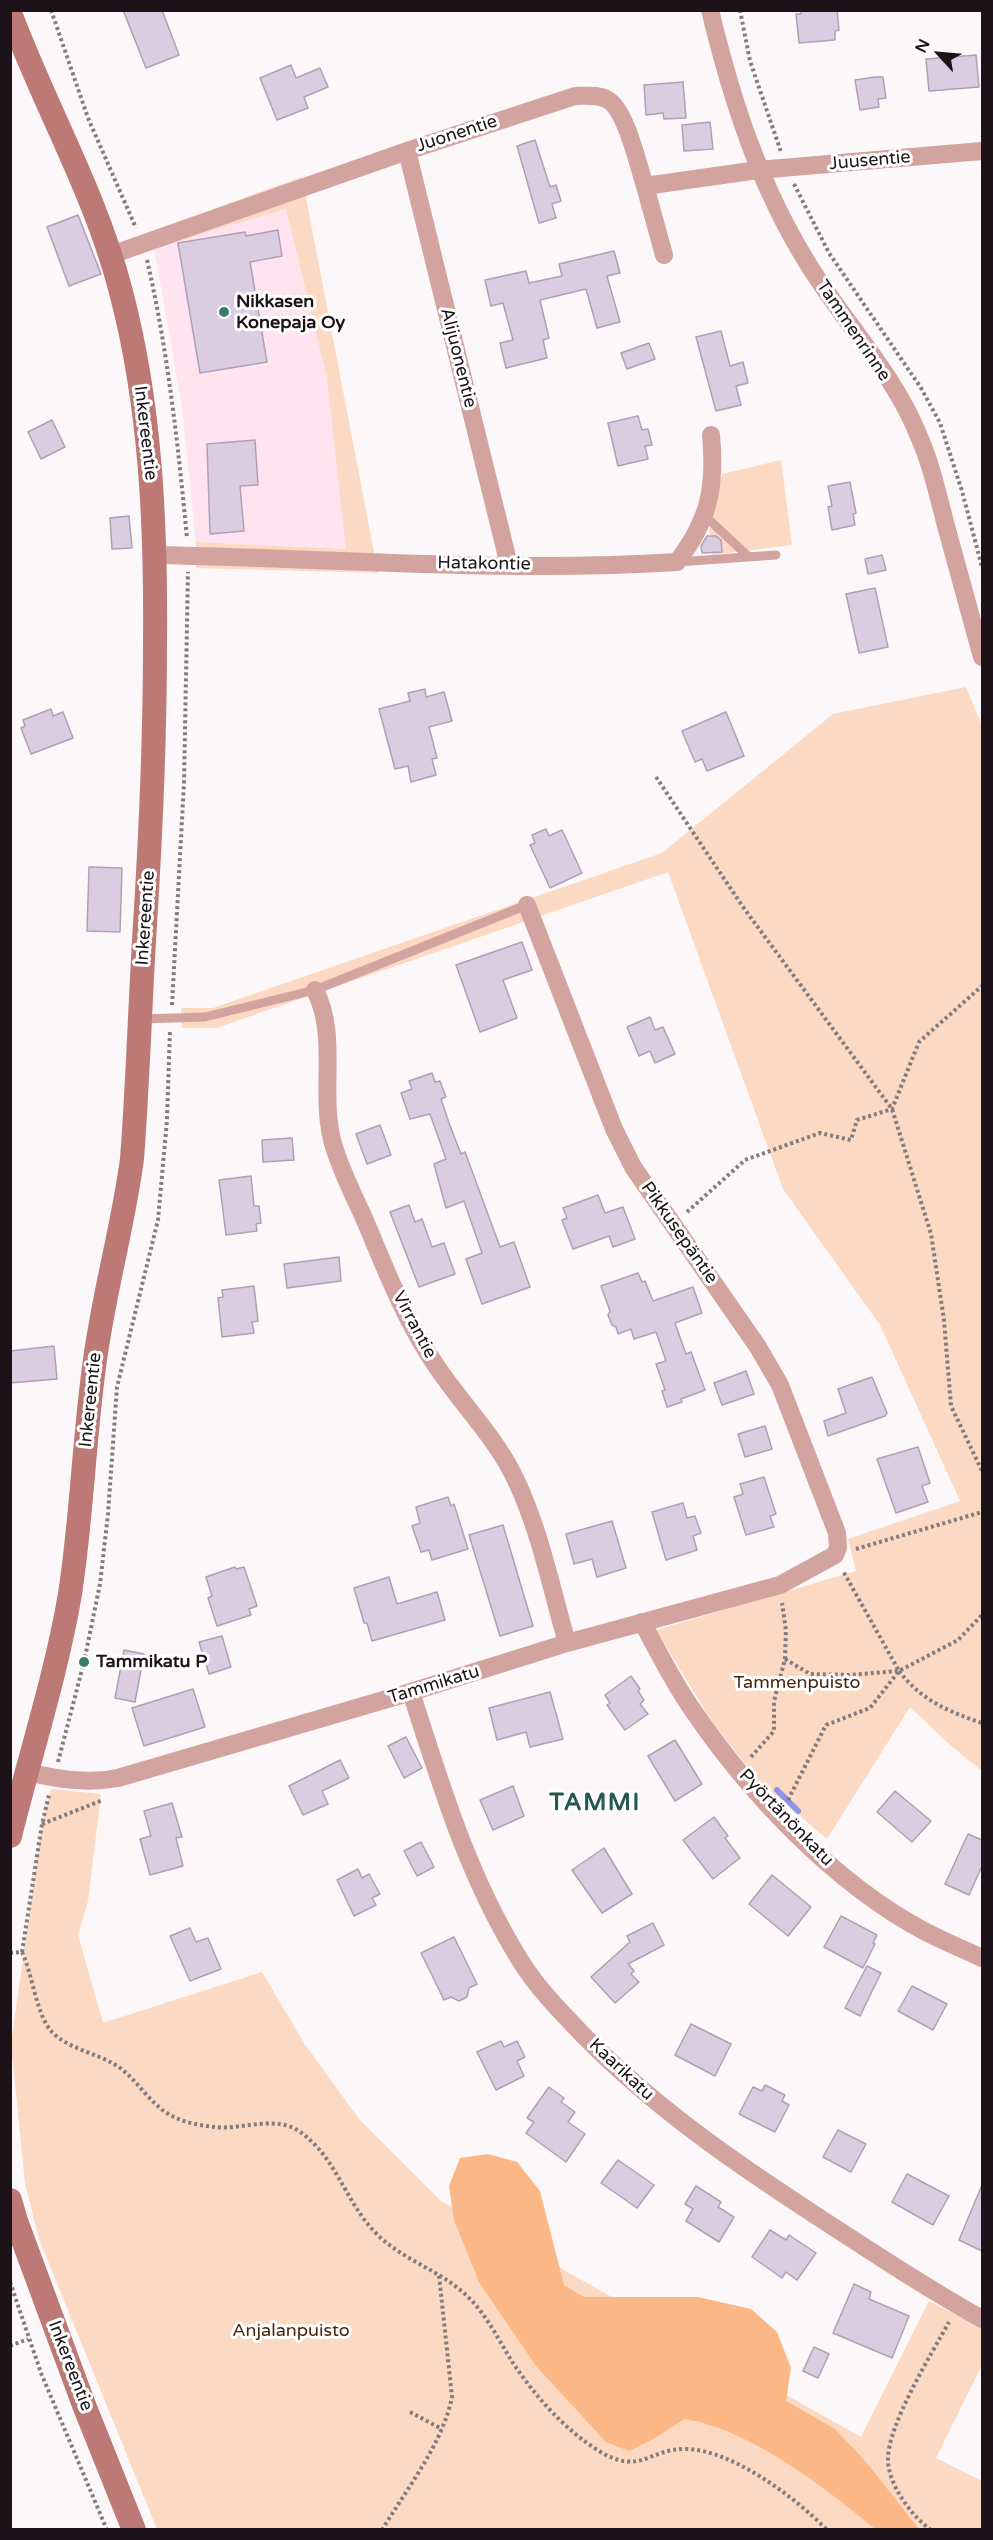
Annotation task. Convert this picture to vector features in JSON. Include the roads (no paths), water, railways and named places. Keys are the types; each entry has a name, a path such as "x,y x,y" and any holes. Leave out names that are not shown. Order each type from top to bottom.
{"street":[{"name":"Tammenrinne","path":"710,10 726,75 758,170 779,214 810,267 880,368 918,434 938,494 982,657"},
{"name":"Inkereentie","path":"10,13 111,255 133,351 144,421 153,504 155,555 155,754 132,1159 126,1202 95,1359 78,1536 62,1639 10,1836"},
{"name":"Juonentie","path":"111,255 407,151 575,96 592,95 604,98 617,108 645,186"},
{"name":"Alijuonentie","path":"407,151 509,565"},
{"name":"Juusentie","path":"758,170 982,151"},
{"path":"664,255 645,186 758,170"},
{"path":"676,562 695,538 706,517 713,481 711,435"},
{"name":"Hatakontie","path":"155,555 509,565 625,566 676,562"},
{"name":"Pikkusepäntie","path":"527,905 614,1129 633,1167 758,1347 780,1385 837,1533 838,1547 835,1556"},
{"name":"Virrantie","path":"315,990 324,1007 327,1028 327,1116 334,1149 388,1274 422,1343 438,1368 492,1439 522,1493 567,1643"},
{"name":"Tammikatu","path":"26,1772 71,1781 97,1782 118,1778 411,1692 567,1643 780,1585 835,1556"},
{"name":"Pyörtänönkatu","path":"642,1622 691,1709 738,1769 827,1862 877,1901 924,1931 982,1958"},
{"name":"Kaarikatu","path":"411,1692 446,1806 494,1915 521,1962 563,2014 647,2095 705,2140 772,2188 982,2319"},
{"name":"Inkereentie","path":"10,2200 80,2395 134,2529"}],"lane":[{"path":"706,517 749,557"},
{"path":"676,562 776,555"},
{"path":"139,1019 206,1017 315,990 527,905"}],"waterway":[{"path":"777,1790 798,1811"}],"place":[{"name":"Nikkasen Konepaja Oy","path":"224,312"},
{"name":"Tammikatu P","path":"84,1662"}],"district":[{"name":"TAMMI","path":"595,1804"}],"park label":[{"name":"Tammenpuisto","path":"797,1683"},
{"name":"Anjalanpuisto","path":"291,2331"}]}
